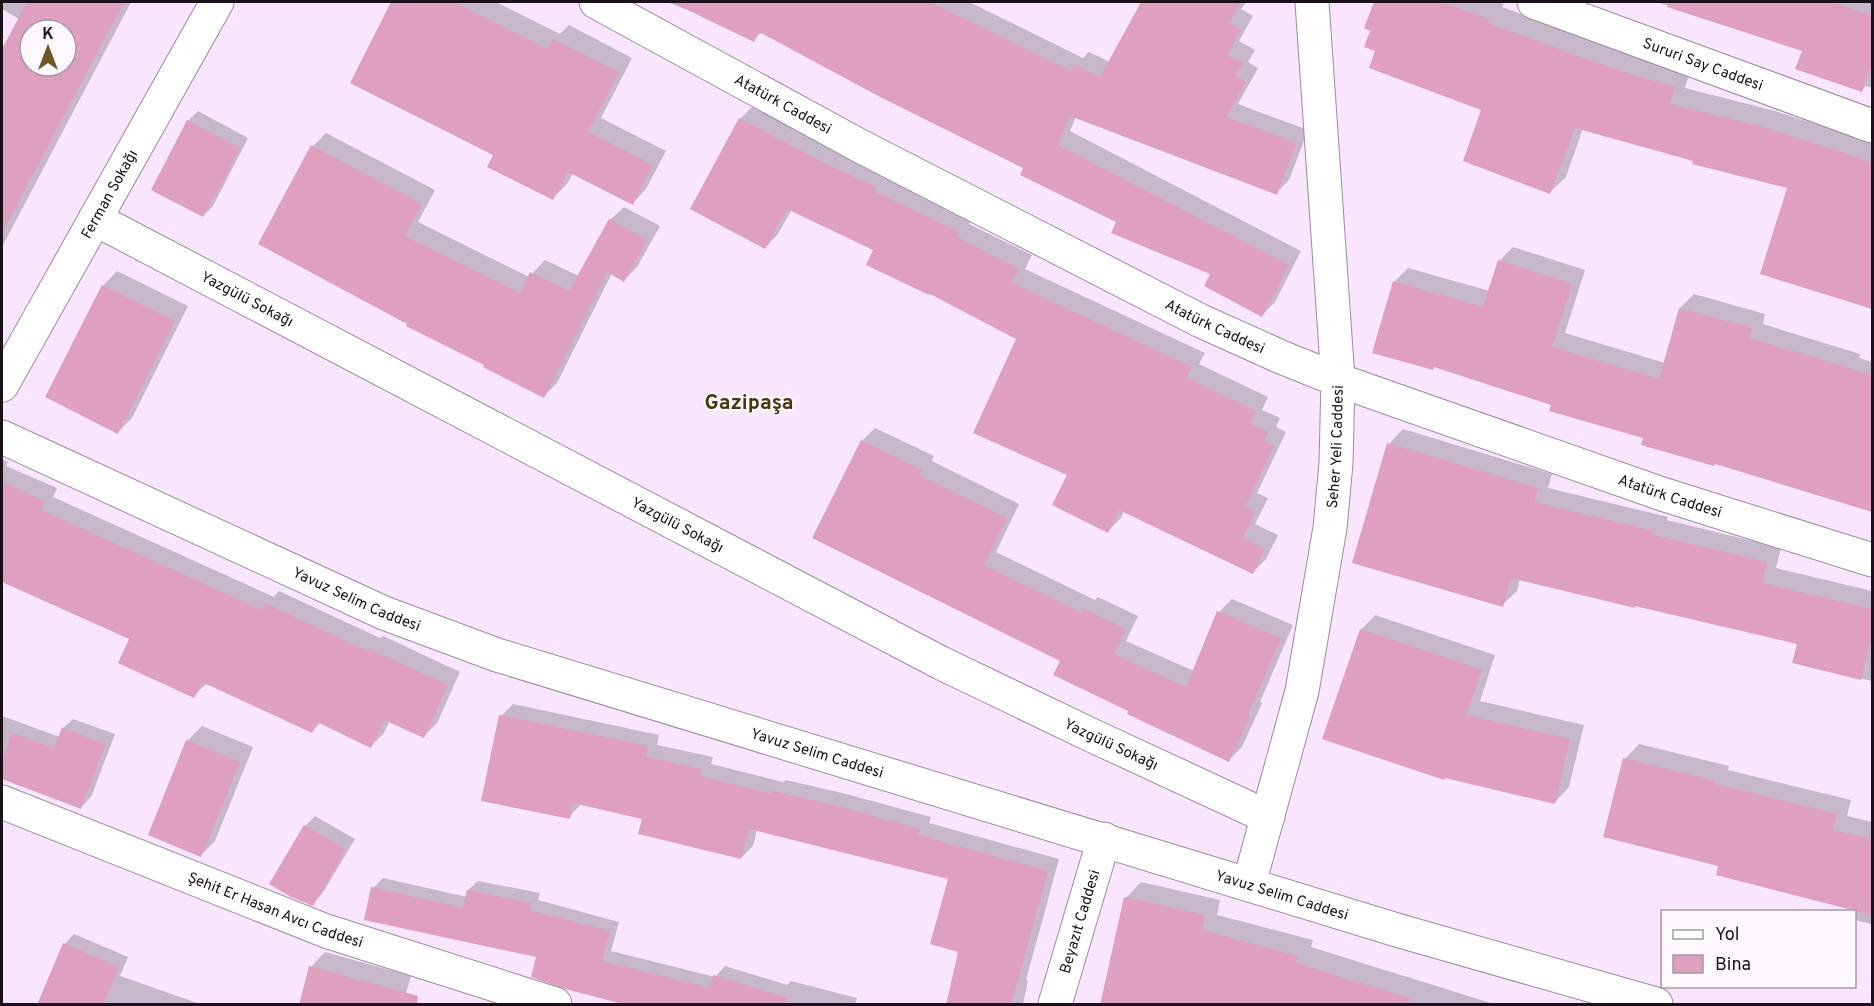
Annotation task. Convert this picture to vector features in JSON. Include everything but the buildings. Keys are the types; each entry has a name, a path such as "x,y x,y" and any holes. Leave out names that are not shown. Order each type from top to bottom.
{"street":[{"name":"Ferman Sokağı","path":"2,385 217,2"},
{"name":"Atatürk Caddesi","path":"596,2 860,146 1191,315 1338,380 1662,494 1872,560"},
{"name":"Seher Yeli Caddesi","path":"1249,884 1302,691 1330,528 1336,463 1338,380 1312,2"},
{"name":"Sururi Say Caddesi","path":"1534,2 1872,126"},
{"name":"Yazgülü Sokağı","path":"95,219 941,663 1268,817"},
{"name":"Yavuz Selim Caddesi","path":"2,437 384,614 496,655 1411,934 1656,1005"},
{"name":"Şehit Er Hasan Avcı Caddesi","path":"2,802 326,931 555,1005"},
{"name":"Beyazıt Caddesi","path":"1054,1005 1104,839"}],"district":[{"name":"Gazipaşa","path":"749,402"}]}
